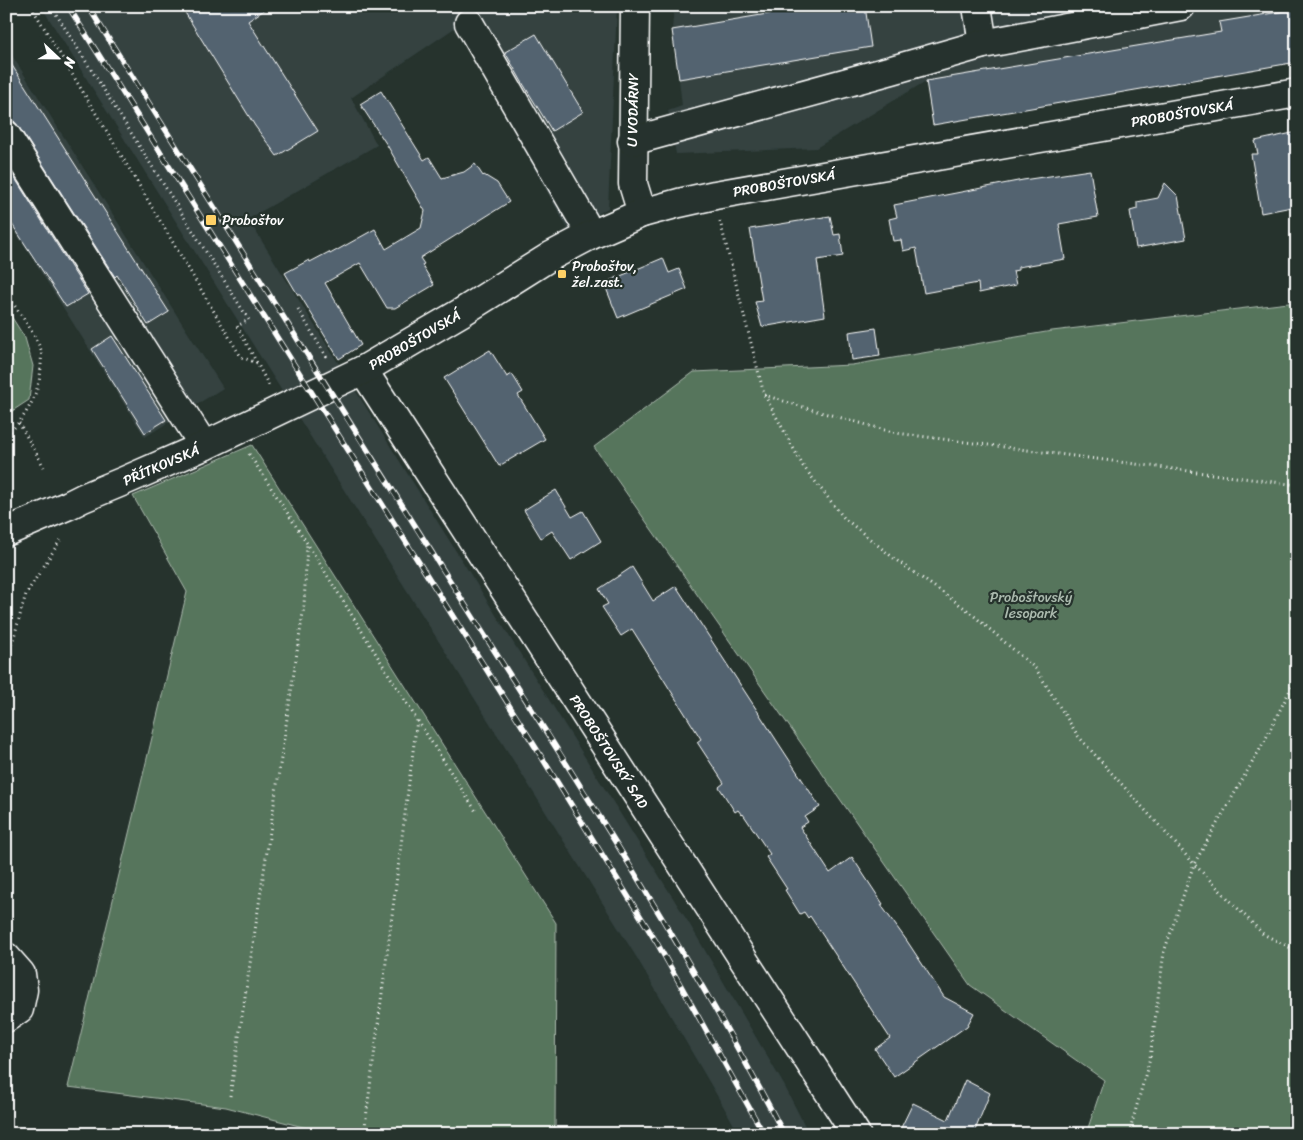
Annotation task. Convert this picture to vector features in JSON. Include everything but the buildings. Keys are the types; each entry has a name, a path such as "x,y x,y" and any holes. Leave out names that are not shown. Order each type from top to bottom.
{"street":[{"name":"U VODÁRNY","path":"635,6 632,184 642,213"},
{"path":"977,6 982,44"},
{"path":"632,141 982,44 1181,6"},
{"path":"469,23 584,222 590,236"},
{"name":"PROBOŠTOVSKÁ","path":"312,393 351,375 462,312 551,256 642,213 679,202 715,195 1297,93"},
{"path":"6,135 204,446"},
{"name":"PROBOŠTOVSKÝ SAD","path":"351,375 856,1134"},
{"name":"PŘÍTKOVSKÁ","path":"6,532 204,446 312,393"},
{"path":"6,957 22,974 23,990 19,1009 6,1018"}],"path":[{"path":"31,6 241,357 257,363"},
{"path":"51,6 249,320 237,326 282,409"},
{"path":"715,195 764,394 803,466 844,518 896,560 966,608 1036,670 1078,736 1194,864 1263,934 1297,951"},
{"path":"6,294 30,328 42,352 41,378 34,398 19,423 6,435"},
{"path":"298,309 351,375"},
{"path":"764,394 813,410 896,432 1297,485"},
{"path":"19,423 44,467"},
{"path":"234,432 307,543 477,813"},
{"path":"6,652 12,644 26,594 70,525 69,505"},
{"path":"230,1096 304,606 307,543"},
{"path":"1129,1134 1150,1058 1164,952 1194,864 1264,742 1297,676"},
{"path":"364,1134 417,720"}],"shaded area":[{"path":"41,6 617,6 608,208 569,231 456,27 351,98 377,145 248,219 690,925 784,1085 809,1134 739,1134 637,958"},
{"path":"674,6 1297,6 1297,62 933,125 926,81 816,148 676,154 668,111 682,106 672,30"},
{"path":"6,46 223,388 145,437 6,217"}],"green space":[{"name":"Proboštovský lesopark","path":"1297,302 1297,1134 1086,1134 1104,1080 970,985 594,447 694,372 852,365 1052,331"},
{"path":"6,308 25,338 33,366 29,400 6,415"},
{"path":"252,445 556,923 555,1134 330,1134 226,1107 68,1087 187,592 133,496"}],"railway":[{"path":"68,6 657,943 764,1134"},
{"path":"88,6 630,865 709,998 784,1134"}],"place":[{"name":"Proboštov","path":"211,220"},
{"name":"Proboštov, žel.zast.","path":"562,274"}]}
